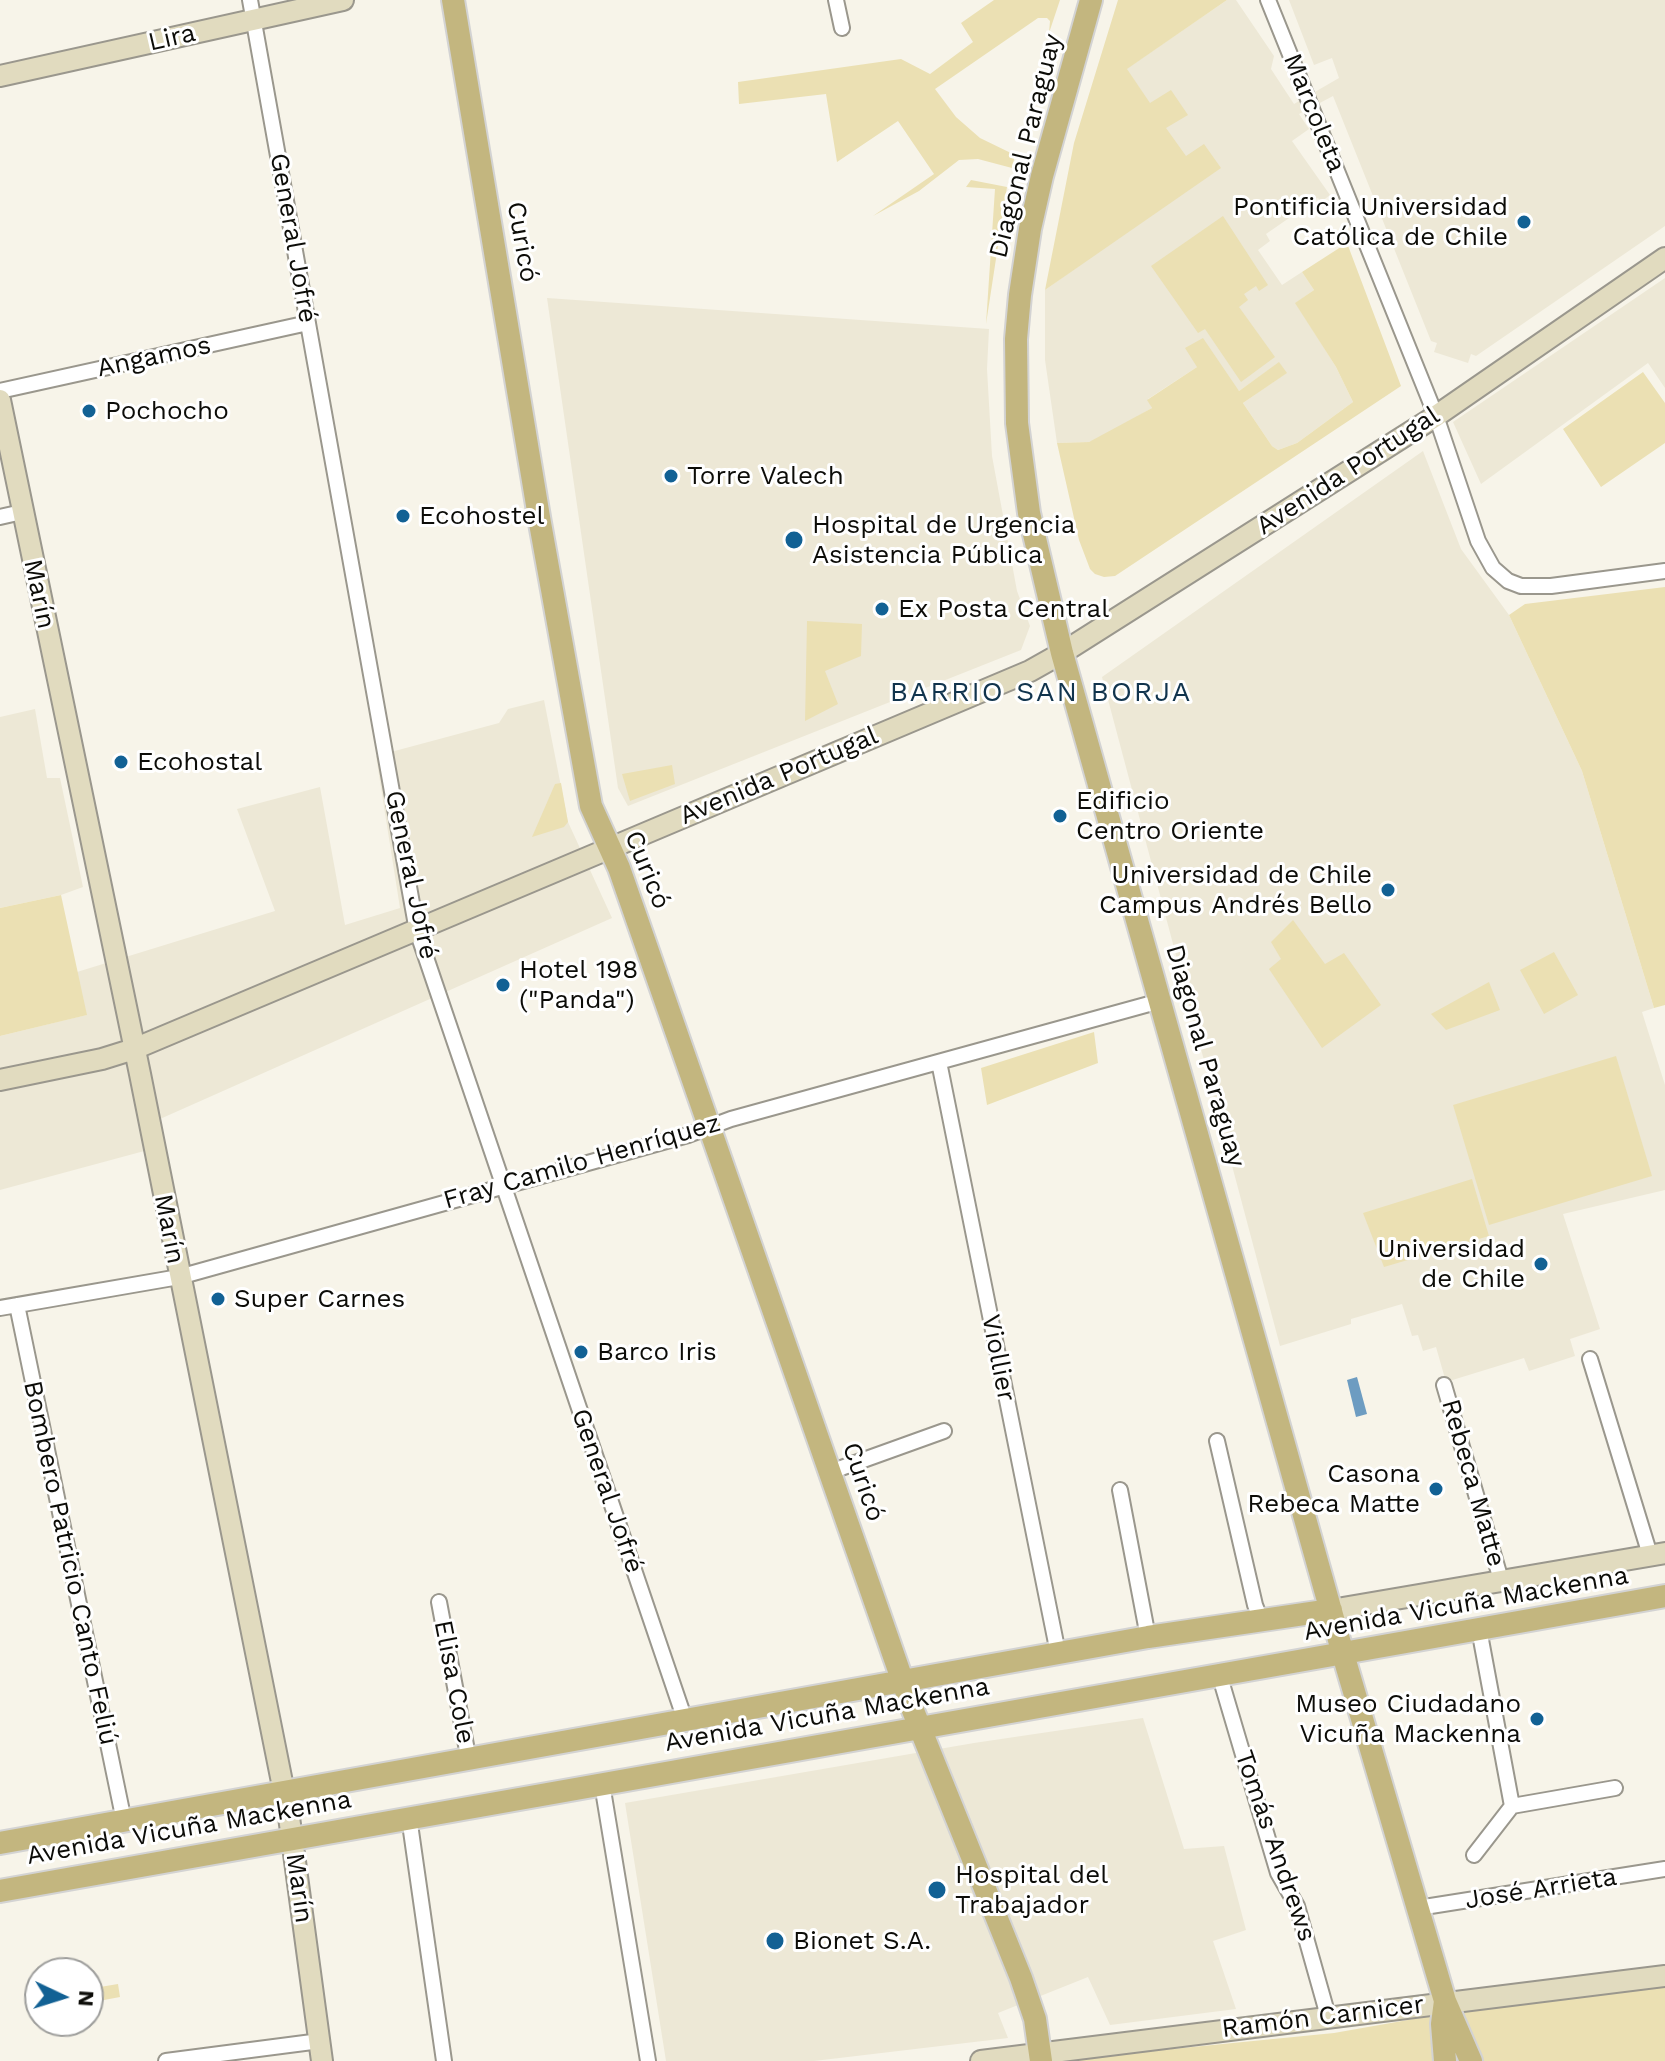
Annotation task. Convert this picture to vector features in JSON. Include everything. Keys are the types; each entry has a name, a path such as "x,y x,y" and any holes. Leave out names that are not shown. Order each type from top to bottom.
{"main road":[{"name":"Lira","path":"0,76 252,10 343,0"},
{"name":"Curicó","path":"453,0 587,791 619,868 902,1681 1021,1978 1035,2019 1041,2057"},
{"name":"Diagonal Paraguay","path":"1091,0 1030,229 1016,339 1017,423 1029,513 1062,653 1343,1654 1445,2001"},
{"name":"Avenida Portugal","path":"0,1080 102,1059 134,1049 610,850 841,749 1012,680 1062,653 1436,416 1665,258"},
{"name":"Marín","path":"0,400 293,1839 321,2051"},
{"name":"Avenida Vicuña Mackenna","path":"0,1843 1148,1637 1331,1610 1658,1554"},
{"name":"Avenida Vicuña Mackenna","path":"0,1891 1665,1596"},
{"name":"Ramón Carnicer","path":"981,2061 1041,2057 1328,2016 1665,1976"},
{"path":"1445,2001 1442,2024 1445,2061"},
{"path":"1445,2001 1471,2061"}],"street":[{"path":"836,0 842,28"},
{"name":"Marcoleta","path":"1268,0 1436,416 1478,541 1488,561 1508,581 1521,586 1551,586 1665,571"},
{"name":"General Jofré","path":"252,10 417,931 685,1720"},
{"name":"Angamos","path":"0,391 308,323"},
{"path":"0,517 22,512"},
{"name":"Fray Camilo Henríquez","path":"0,1308 179,1277 731,1119 1160,1001"},
{"name":"Viollier","path":"939,1062 1058,1653"},
{"name":"Bombero Patricio Canto Feliú","path":"17,1305 124,1821"},
{"path":"1590,1359 1658,1554"},
{"name":"Rebeca Matte","path":"1444,1385 1501,1580"},
{"path":"830,1472 944,1431"},
{"path":"1217,1441 1261,1620"},
{"path":"1120,1490 1148,1637"},
{"name":"Elisa Cole","path":"439,1602 469,1761"},
{"path":"1479,1629 1512,1806"},
{"name":"Tomás Andrews","path":"1220,1677 1278,1873 1297,1906 1328,2016"},
{"path":"602,1784 648,2061"},
{"path":"1474,1855 1512,1806 1615,1788"},
{"path":"409,1817 444,2061"},
{"name":"José Arrieta","path":"1418,1908 1665,1869"},
{"path":"166,2061 321,2051"}],"shaded area":[{"path":"994,0 1060,0 1049,33 1050,21 1038,18 935,89 956,117 980,138 1015,155 1012,168 978,159 959,160 919,191 873,216 934,174 898,121 837,162 826,94 739,104 738,82 901,59 930,74 973,42 961,23"},
{"path":"1118,0 1227,0 1127,69 1150,103 1171,90 1188,115 1166,128 1186,156 1204,144 1221,168 1045,290 1074,143"},
{"name":"Pontificia Universidad Católica de Chile","path":"1227,0 1236,0 1274,56 1271,69 1294,104 1339,78 1332,58 1314,65 1289,0 1665,0 1665,226 1476,356 1471,354 1468,363 1434,352 1437,343 1431,341 1333,96 1299,114 1309,129 1292,141 1330,195 1321,202 1318,198 1266,234 1270,241 1258,250 1282,285 1302,272 1314,290 1296,303 1336,367 1353,402 1297,443 1278,450 1272,446 1243,403 1286,373 1279,363 1239,391 1197,367 1148,399 1152,408 1101,438 1089,442 1057,443 1045,360 1045,290 1095,254 1166,128 1126,69"},
{"path":"971,180 1007,187 986,324 995,189 966,187"},
{"path":"1223,216 1268,285 1259,291 1256,286 1244,294 1248,300 1239,307 1275,357 1241,382 1205,329 1198,333 1151,266"},
{"path":"1347,243 1401,386 1115,576 1095,574 1079,540 1057,443 1089,442 1152,408 1147,400 1197,367 1185,348 1203,338 1239,391 1279,362 1287,373 1243,403 1272,446 1278,450 1297,443 1353,402 1336,367 1295,303 1314,290 1302,272"},
{"path":"1665,278 1665,388 1648,363 1481,484 1453,422"},
{"name":"Hospital de Urgencia Asistencia Pública","path":"547,298 989,329 987,369 992,456 1017,591 1030,626 1021,650 628,806 618,788"},
{"path":"1643,372 1665,403 1665,443 1601,487 1563,429"},
{"name":"Universidad de Chile Campus Andrés Bello","path":"1423,451 1461,549 1509,615 1582,771 1654,1008 1642,1012 1665,1085 1665,1190 1563,1214 1600,1329 1570,1339 1575,1356 1529,1371 1524,1358 1446,1382 1436,1347 1423,1351 1418,1335 1412,1336 1402,1304 1351,1319 1351,1324 1280,1346 1102,677"},
{"path":"1665,587 1665,1005 1654,1008 1582,771 1509,615 1525,604"},
{"path":"807,621 862,624 861,656 825,671 838,704 805,721"},
{"path":"544,700 568,822 612,918 151,1123 148,1150 0,1190 0,1036 86,1015 77,972 275,911 237,809 320,787 345,925 400,908 376,756 499,723 508,709"},
{"path":"35,709 47,778 60,778 83,887 0,908 0,717"},
{"path":"672,765 675,784 630,801 622,774"},
{"path":"561,783 568,822 564,827 532,837 555,784"},
{"path":"61,895 87,1015 0,1036 0,908"},
{"path":"1293,920 1325,964 1344,953 1381,1005 1322,1048 1269,969 1281,959 1271,942"},
{"path":"1554,952 1578,995 1544,1014 1520,970"},
{"path":"1489,982 1500,1010 1446,1030 1431,1014"},
{"path":"1094,1032 1098,1063 987,1105 981,1068"},
{"path":"1616,1056 1652,1176 1489,1225 1453,1105"},
{"path":"1472,1179 1489,1236 1384,1267 1363,1213"},
{"name":"Hospital del Trabajador","path":"1143,1718 1184,1849 1224,1846 1246,1930 1213,1941 1236,2009 1110,2025 1088,1977 998,2013 1008,2038 814,2061 666,2061 625,1803 974,1743"},
{"path":"118,1984 120,1997 104,2000 104,1986"},
{"path":"1665,1984 1665,2061 1051,2061 1334,2033 1510,2002"}],"water":[{"path":"1357,1377 1367,1414 1356,1417 1347,1380"}],"place":[{"name":"Pontificia Universidad Católica de Chile","path":"1524,222"},
{"name":"Pochocho","path":"89,411"},
{"name":"Torre Valech","path":"671,476"},
{"name":"Ecohostel","path":"403,516"},
{"name":"Hospital de Urgencia Asistencia Pública","path":"794,540"},
{"name":"Ex Posta Central","path":"882,609"},
{"name":"Ecohostal","path":"121,762"},
{"name":"Edificio Centro Oriente","path":"1060,816"},
{"name":"Universidad de Chile Campus Andrés Bello","path":"1388,890"},
{"name":"Hotel 198 (\"Panda\")","path":"503,985"},
{"name":"Universidad de Chile","path":"1541,1264"},
{"name":"Super Carnes","path":"218,1299"},
{"name":"Barco Iris","path":"581,1352"},
{"name":"Casona Rebeca Matte","path":"1436,1489"},
{"name":"Museo Ciudadano Vicuña Mackenna","path":"1537,1719"},
{"name":"Hospital del Trabajador","path":"937,1890"},
{"name":"Bionet S.A.","path":"775,1941"}],"district":[{"name":"BARRIO SAN BORJA","path":"1041,693"}]}
